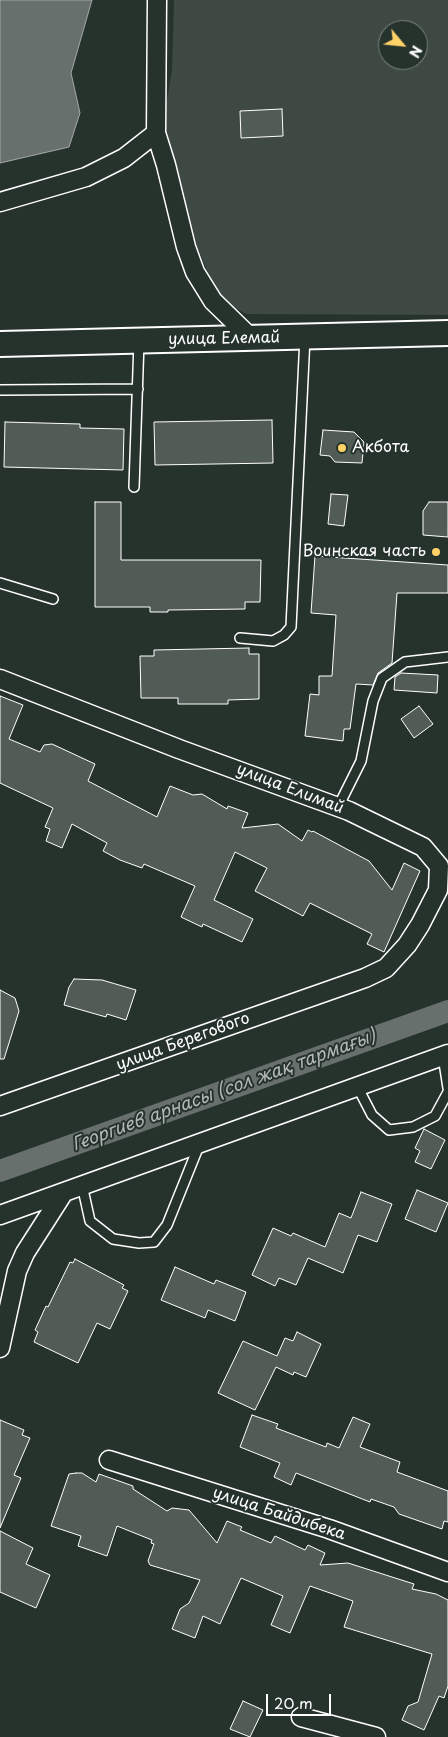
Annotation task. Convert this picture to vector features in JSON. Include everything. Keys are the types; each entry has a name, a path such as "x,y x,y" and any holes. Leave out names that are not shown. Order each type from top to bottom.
{"street":[{"path":"157,0 156,133 166,165 186,247 196,272 214,301 252,339"},
{"path":"0,202 86,177 124,158 156,133"},
{"name":"улица Елемай","path":"0,344 448,333"},
{"name":"улица Елимай","path":"0,678 179,749 338,807 423,847 439,866 438,890 407,945 386,968 365,978"},
{"name":"улица Берегового","path":"0,1106 365,978"},
{"path":"0,1215 445,1055"},
{"path":"0,1348 17,1271 25,1253 64,1192"},
{"name":"улица Байдибека","path":"109,1460 329,1529 448,1572"},
{"path":"301,1717 376,1737"}],"lane":[{"path":"240,638 273,641 284,635 291,627 305,337"},
{"path":"134,487 139,341"},
{"path":"0,390 138,388"},
{"path":"0,583 53,599"},
{"path":"338,807 361,761 373,701 382,678 405,662 448,657"},
{"path":"445,1055 448,1088"},
{"path":"357,1086 372,1115 389,1130 413,1127 435,1116 448,1092"},
{"path":"82,1185 90,1221 113,1239 139,1243 154,1242 167,1225 200,1143"}],"shaded area":[{"path":"0,0 92,0 71,73 80,113 69,147 0,163"},
{"path":"174,0 448,0 448,315 246,314 218,298 179,201 161,135 172,70"}],"building":[{"path":"282,109 283,136 241,138 240,111"},
{"path":"272,420 273,463 155,465 154,422"},
{"path":"5,422 80,424 80,428 124,429 123,470 4,467"},
{"name":"Акбота","path":"323,430 354,432 364,442 362,463 335,462 330,456 320,455"},
{"path":"331,494 348,495 344,526 328,524"},
{"path":"95,502 121,502 121,560 261,560 260,602 245,602 245,609 168,610 168,612 150,612 150,607 95,607"},
{"path":"429,502 448,502 448,537 423,535 423,511"},
{"path":"315,556 448,565 448,593 397,593 392,663 378,673 373,685 356,684 350,729 344,729 343,741 305,736 310,694 319,695 319,676 332,676 336,615 311,613"},
{"path":"249,648 249,654 259,654 259,699 228,700 228,704 178,704 178,698 141,698 140,656 154,656 154,650"},
{"path":"401,673 438,675 437,693 394,690 395,677"},
{"path":"0,696 23,705 9,739 40,752 44,745 52,744 95,764 88,781 157,817 170,786 193,795 202,794 227,809 228,806 248,813 242,828 278,824 302,841 308,830 313,831 369,861 392,890 404,863 420,871 384,952 367,944 372,934 310,903 303,916 255,891 267,868 235,852 214,900 253,919 242,942 203,924 202,927 181,917 195,886 144,864 142,868 120,860 103,851 107,843 72,824 62,848 46,841 50,829 45,827 53,808 0,783"},
{"path":"419,706 433,724 414,738 401,719"},
{"path":"74,979 102,980 136,990 126,1020 107,1014 106,1017 64,1005 69,987"},
{"path":"0,990 15,998 19,1011 4,1059 0,1059"},
{"path":"424,1129 445,1140 431,1169 415,1162 420,1151 415,1148"},
{"path":"417,1190 448,1203 436,1232 405,1219"},
{"path":"361,1192 392,1204 377,1242 358,1235 343,1273 308,1258 296,1285 279,1278 275,1286 252,1275 273,1228 291,1236 293,1233 325,1247 339,1213 351,1218"},
{"path":"75,1259 124,1285 122,1288 128,1291 110,1329 97,1323 78,1363 34,1342 38,1332 35,1330 46,1306 48,1307 70,1262 73,1263"},
{"path":"175,1267 214,1284 216,1280 246,1292 235,1321 208,1310 205,1318 161,1300"},
{"path":"297,1332 321,1344 306,1377 294,1372 293,1375 276,1367 255,1410 218,1393 243,1341 277,1356 285,1338 293,1341"},
{"path":"252,1415 278,1424 276,1428 326,1447 327,1443 339,1448 353,1417 370,1424 360,1447 400,1462 397,1472 448,1491 448,1522 444,1521 442,1529 399,1514 394,1507 371,1499 370,1502 296,1473 291,1485 274,1477 280,1463 240,1447"},
{"path":"0,1420 24,1430 22,1435 30,1438 14,1475 21,1478 0,1528"},
{"path":"82,1473 96,1482 99,1474 133,1486 133,1489 167,1511 172,1508 189,1510 217,1543 227,1521 242,1527 240,1530 271,1543 275,1536 305,1550 308,1545 325,1553 320,1565 348,1563 414,1584 412,1589 436,1594 448,1600 448,1686 444,1698 439,1696 424,1730 402,1720 408,1706 418,1702 432,1654 344,1627 353,1601 310,1586 290,1633 271,1625 283,1596 241,1578 220,1624 203,1616 195,1638 172,1629 180,1609 189,1603 200,1580 150,1565 148,1561 154,1544 151,1543 152,1540 117,1526 107,1556 78,1546 81,1536 51,1526 69,1474"},
{"path":"0,1531 33,1548 26,1564 50,1575 36,1608 0,1592"},
{"path":"243,1701 263,1710 250,1737 230,1729"}],"waterway":[{"name":"Георгиев арнасы (сол жақ тармағы)","path":"0,1171 448,1011"}],"place":[{"name":"Акбота","path":"342,448"},
{"name":"Воинская часть","path":"436,552"}]}
